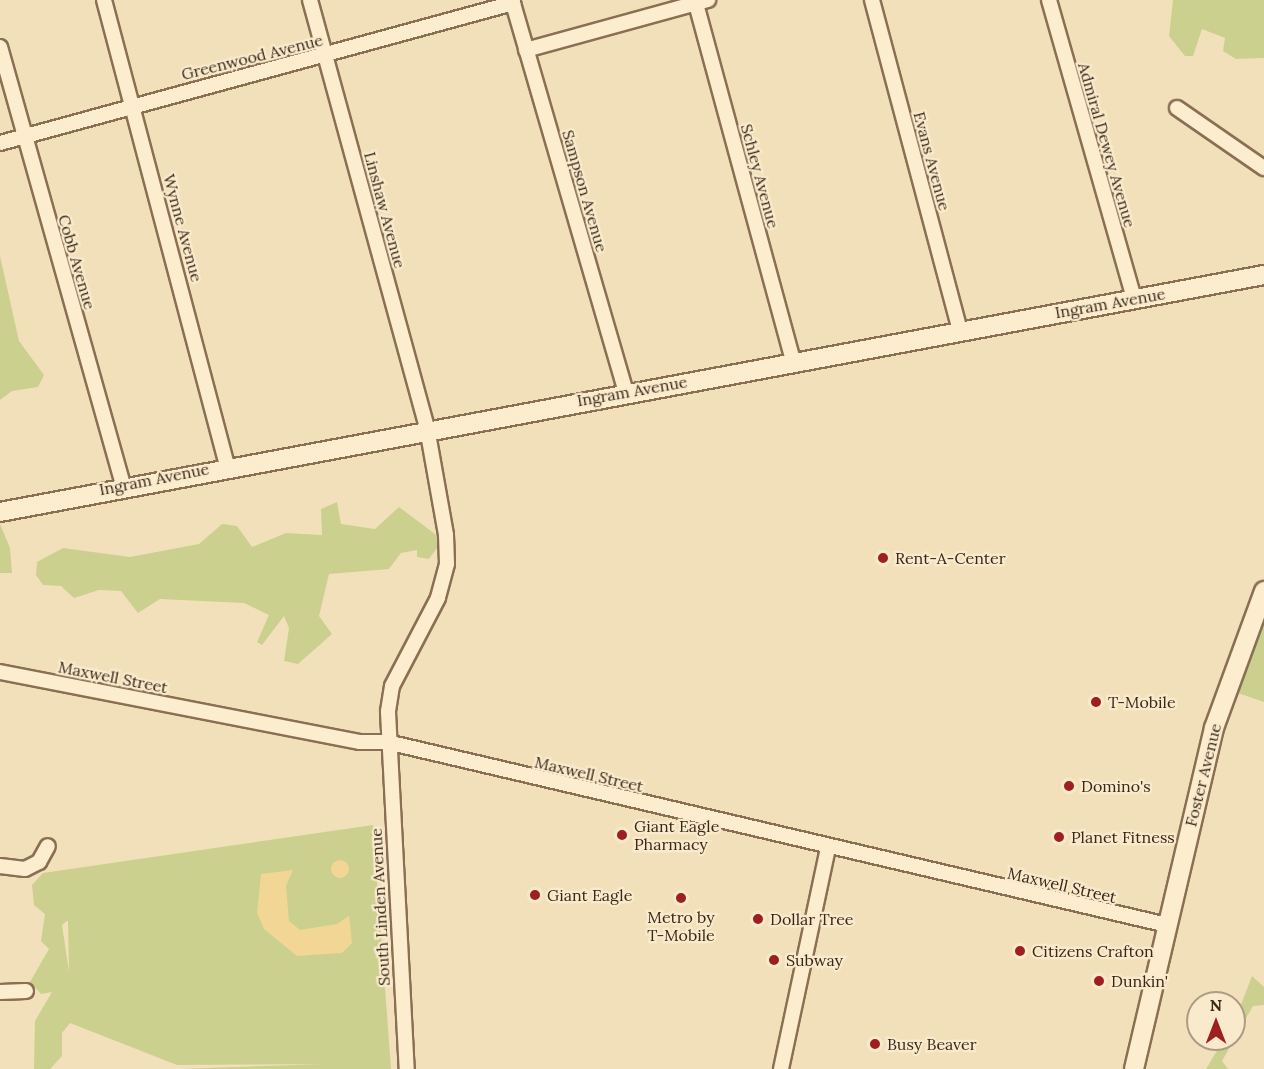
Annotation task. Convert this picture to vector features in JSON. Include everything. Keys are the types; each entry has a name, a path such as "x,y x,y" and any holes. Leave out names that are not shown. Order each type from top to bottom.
{"street":[{"name":"Wynne Avenue","path":"104,0 134,103 227,465"},
{"name":"Linshaw Avenue","path":"310,0 427,428 447,564 438,598 392,686 387,742"},
{"name":"Evans Avenue","path":"872,0 960,331"},
{"name":"Admiral Dewey Avenue","path":"1049,0 1134,299"},
{"path":"526,50 700,1"},
{"name":"Schley Avenue","path":"700,1 793,361"},
{"name":"Greenwood Avenue","path":"0,144 134,103 326,55 512,2"},
{"name":"Sampson Avenue","path":"512,2 626,392"},
{"name":"Cobb Avenue","path":"0,47 123,485"},
{"path":"1177,108 1264,168"},
{"name":"Ingram Avenue","path":"0,512 227,465 1264,275"},
{"name":"Foster Avenue","path":"1134,1069 1218,711 1264,591"},
{"name":"Maxwell Street","path":"0,672 360,742 387,742 828,848 1167,925"},
{"name":"South Linden Avenue","path":"387,742 407,1069"},
{"path":"0,866 25,869 39,862 48,846"},
{"path":"781,1069 828,848"},
{"path":"0,992 26,991"}],"green space":[{"path":"1173,0 1264,0 1264,58 1236,59 1223,51 1225,38 1202,29 1193,56 1185,56 1169,36"},
{"path":"0,256 19,341 44,375 38,387 12,391 0,400"},
{"path":"337,502 341,524 375,529 399,507 443,540 429,559 417,557 417,550 401,553 389,569 329,574 319,616 332,634 298,664 284,661 289,628 284,616 262,645 257,642 269,615 244,603 160,599 138,613 121,591 99,590 74,598 61,586 43,585 36,575 37,562 63,548 130,557 199,544 222,524 237,526 252,547 286,533 322,535 321,509"},
{"path":"0,524 10,548 12,573 0,573"},
{"path":"1264,623 1264,702 1238,693"},
{"path":"373,825 391,1069 177,1069 323,1064 177,1065 70,1023 62,1033 62,1056 50,1069 34,1069 35,1021 52,992 41,994 30,982 49,949 41,941 45,914 34,905 32,885 43,873","holes":["68,921 69,972 62,925"]},
{"path":"1252,976 1264,987 1264,1005 1253,1006 1246,1018 1246,992"},
{"path":"1217,1051 1228,1051 1222,1061 1228,1069 1206,1069"}],"sand":[{"path":"340,860 346,863 349,869 346,875 340,878 334,875 331,869 334,863"},
{"path":"293,870 286,886 289,921 300,930 337,924 349,916 352,943 342,953 297,956 264,929 257,913 261,874"}],"place":[{"name":"Rent-A-Center","path":"883,558"},
{"name":"T-Mobile","path":"1096,702"},
{"name":"Domino's","path":"1069,786"},
{"name":"Giant Eagle Pharmacy","path":"622,835"},
{"name":"Planet Fitness","path":"1059,837"},
{"name":"Giant Eagle","path":"535,895"},
{"name":"Metro by T-Mobile","path":"681,898"},
{"name":"Dollar Tree","path":"758,919"},
{"name":"Citizens Crafton","path":"1020,951"},
{"name":"Subway","path":"774,960"},
{"name":"Dunkin'","path":"1099,981"},
{"name":"Busy Beaver","path":"875,1044"}]}
